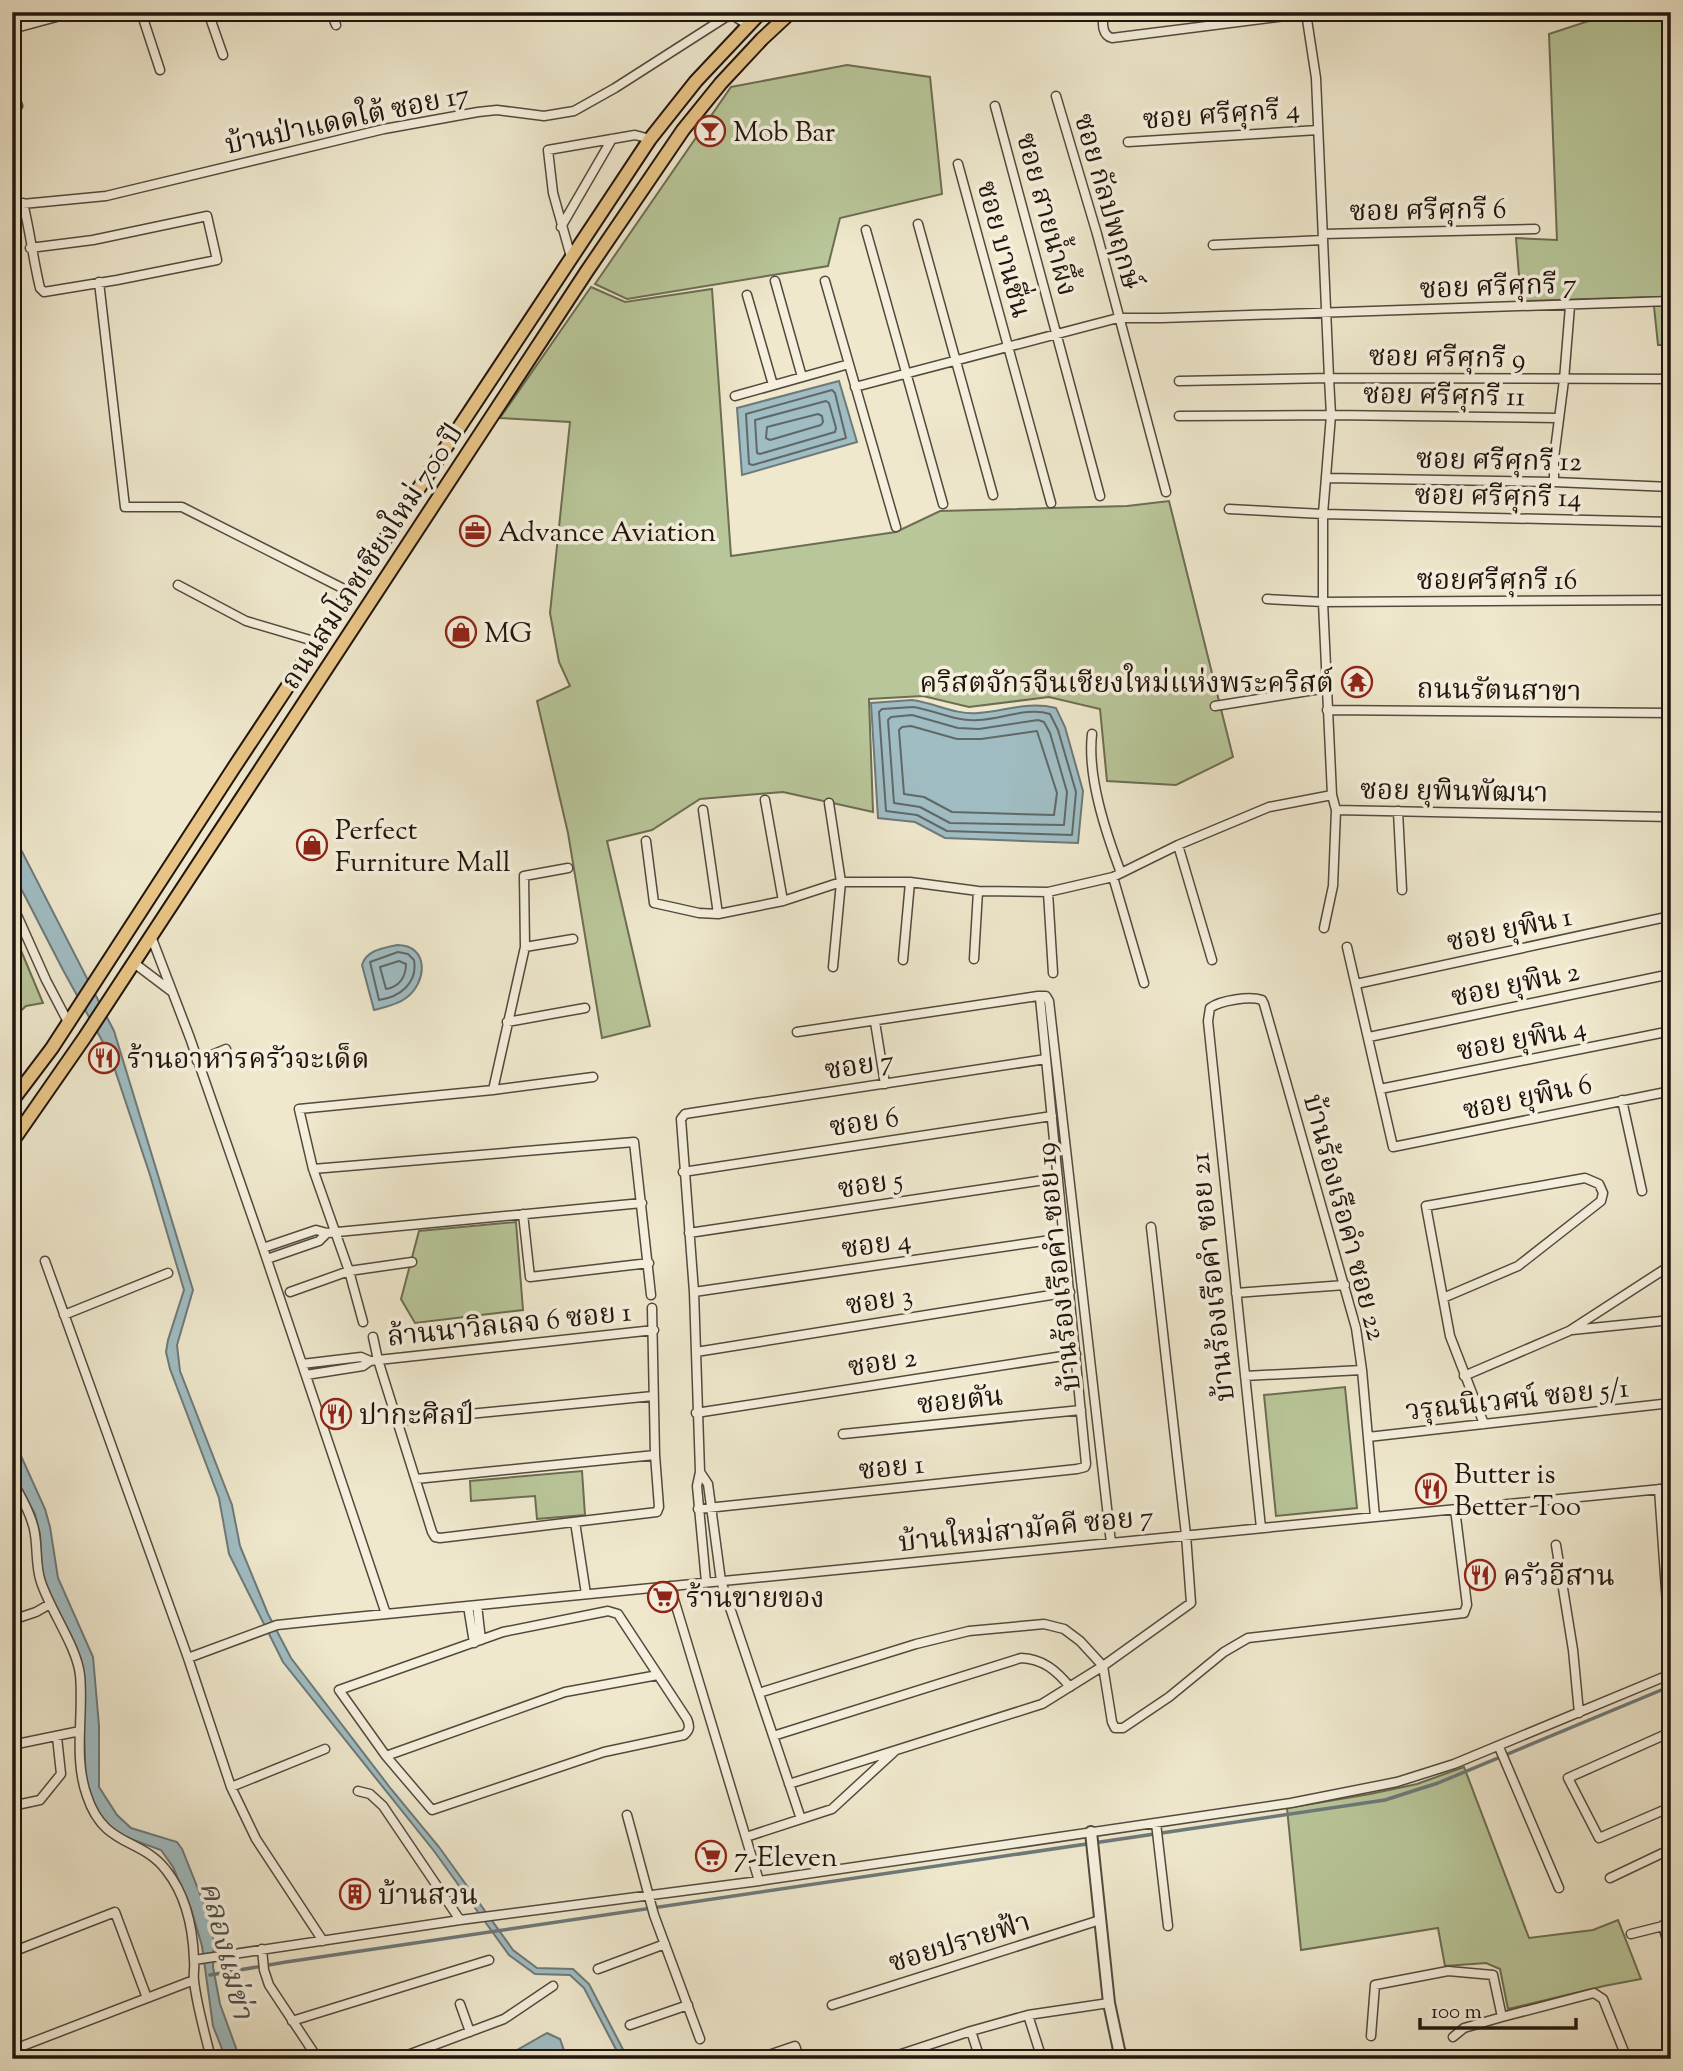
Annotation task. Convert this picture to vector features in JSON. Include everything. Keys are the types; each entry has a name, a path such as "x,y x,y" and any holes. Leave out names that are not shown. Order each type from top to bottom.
{"main road":[{"name":"ถนนสมโภชเชียงใหม่ 700 ปี","path":"12,1101 52,1048 650,139 696,81 761,12"},
{"name":"ถนนสมโภชเชียงใหม่ 700 ปี","path":"12,1142 85,1037 587,271 683,130 721,83 762,39 792,12"}],"street":[{"path":"17,12 22,26"},
{"path":"12,29 75,12"},
{"path":"141,12 160,70"},
{"path":"208,12 223,55"},
{"path":"331,12 336,25"},
{"path":"1102,12 1104,31 1112,38 1317,12"},
{"name":"ซอย ยุพินพัฒนา","path":"1306,13 1315,67 1331,415 1323,514 1323,602 1332,795 1336,810 1671,817"},
{"name":"บ้านป่าแดดใต้ ซอย 17","path":"12,205 106,196 384,129 478,112 497,110 531,116 558,115 590,103 726,17 734,16 748,25"},
{"path":"12,90 18,106"},
{"name":"ซอย กัลปพฤกษ์","path":"1056,96 1097,234 1166,492"},
{"name":"ซอย สายน้ำผึ้ง","path":"995,106 1100,496"},
{"name":"ซอย ศรีศุกรี 4","path":"1128,142 1318,130"},
{"path":"571,257 553,193 548,150 635,135 650,139"},
{"path":"561,227 612,139"},
{"name":"ซอย บานชื่น","path":"958,164 1051,503"},
{"path":"23,203 30,233 30,248 40,288 44,292 217,260 207,215 93,240 30,248"},
{"path":"918,224 993,495"},
{"name":"ซอย ศรีศุกรี 6","path":"1213,245 1323,237 1535,229"},
{"path":"866,230 943,504"},
{"path":"775,281 802,377"},
{"path":"825,281 896,527"},
{"path":"99,282 125,507 182,507 350,592"},
{"path":"747,295 773,385"},
{"name":"ซอย ศรีศุกรี 7","path":"855,387 1118,318 1671,301"},
{"path":"1554,482 1557,418 1564,380 1570,306"},
{"path":"735,396 849,364"},
{"name":"ซอย ศรีศุกรี 9","path":"1179,381 1329,378 1671,379"},
{"name":"ซอย ศรีศุกรี 11","path":"1179,416 1557,418"},
{"name":"ซอย ศรีศุกรี 12","path":"1326,478 1671,487"},
{"name":"ซอย ศรีศุกรี 14","path":"1229,509 1323,514 1671,522"},
{"path":"178,585 246,621 317,642"},
{"name":"ซอยศรีศุกรี 16","path":"1267,599 1323,602 1671,600"},
{"path":"1215,706 1327,688"},
{"name":"ถนนรัตนสาขา","path":"1327,710 1671,713"},
{"path":"1092,734 1090,750 1093,774 1144,983"},
{"path":"646,841 654,903 699,913 718,914 783,901 841,882 910,882 978,891 1048,892 1117,875 1178,845 1269,807 1332,795"},
{"path":"765,800 783,901"},
{"path":"829,803 841,882 833,967"},
{"path":"703,810 718,914"},
{"path":"1324,928 1333,886 1336,810"},
{"path":"1398,811 1402,890"},
{"path":"1178,845 1212,960"},
{"path":"493,1090 525,947 524,876 568,868"},
{"path":"903,960 910,882"},
{"path":"974,959 978,891"},
{"path":"1048,892 1053,973"},
{"path":"12,904 68,1022"},
{"name":"ซอย ยุพิน 1","path":"1356,984 1671,916"},
{"path":"151,936 267,1259 386,1614"},
{"path":"525,947 573,939"},
{"path":"1347,947 1380,1089"},
{"path":"134,963 173,992"},
{"name":"ซอย ยุพิน 2","path":"1369,1037 1671,974"},
{"path":"797,1032 1038,996 1081,1410"},
{"name":"บ้านร้องเรือคำ ซอย 19","path":"1038,996 1046,996 1049,1001 1111,1543"},
{"name":"บ้านร้องเรือคำ ซอย 22","path":"1208,1021 1210,1008 1216,1004 1258,998 1265,1004 1356,1328 1375,1517"},
{"path":"508,1022 586,1008"},
{"name":"บ้านร้องเรือคำ ซอย 21","path":"1208,1021 1261,1528"},
{"path":"875,1022 885,1084"},
{"name":"ซอย ยุพิน 4","path":"1380,1089 1671,1031"},
{"path":"197,1061 226,1049"},
{"name":"ซอย 7","path":"683,1172 681,1119 691,1112 1046,1059"},
{"path":"363,1322 349,1271 330,1232 298,1112 302,1107 493,1090 593,1077"},
{"name":"ซอย ยุพิน 6","path":"1380,1089 1392,1147 1671,1091"},
{"path":"1622,1100 1642,1191"},
{"name":"ซอย 6","path":"683,1172 1052,1116"},
{"path":"313,1169 634,1142 651,1295"},
{"path":"683,1172 694,1293 700,1472 697,1486 706,1582"},
{"name":"ซอย 5","path":"689,1233 1058,1178"},
{"path":"1443,1298 1518,1266 1536,1255 1601,1201 1603,1193 1596,1181 1585,1178 1426,1206 1450,1336 1484,1424"},
{"path":"263,1248 316,1230 330,1232 642,1203"},
{"path":"523,1214 530,1277 649,1263"},
{"path":"789,1784 1042,1704 1103,1666 1191,1603 1186,1535 1151,1227"},
{"path":"267,1259 319,1241 330,1232"},
{"name":"ซอย 4","path":"694,1293 1064,1238"},
{"path":"45,1261 188,1658 231,1787 256,1839 323,1941"},
{"path":"290,1292 349,1271 412,1262"},
{"path":"1464,1376 1569,1331 1671,1265"},
{"path":"64,1315 168,1273"},
{"path":"1236,1293 1345,1284"},
{"name":"ซอย 3","path":"696,1352 1070,1292"},
{"path":"373,1337 374,1360 397,1421 432,1532 435,1537 440,1538 657,1512 659,1507 655,1455 652,1308"},
{"path":"1569,1331 1671,1320"},
{"name":"ล้านนาวิลเลจ 6 ซอย 1","path":"374,1360 654,1330"},
{"name":"ซอย 2","path":"696,1413 1076,1354"},
{"path":"302,1364 361,1357 374,1360"},
{"path":"306,1375 363,1366 374,1360"},
{"path":"1245,1376 1362,1370"},
{"path":"397,1421 653,1395"},
{"name":"วรุณนิเวศน์ ซอย 5/1","path":"1368,1437 1671,1403"},
{"name":"ซอยตัน","path":"843,1434 1081,1410"},
{"name":"ซอย 1","path":"698,1509 1085,1467 1081,1410"},
{"path":"416,1479 655,1455"},
{"path":"700,1472 708,1484 721,1581 801,1819"},
{"path":"12,1481 26,1506 34,1529 39,1578 78,1667 83,1781 90,1806 112,1834 155,1859 165,1868 179,1891 190,1922 194,1980 211,2059"},
{"name":"บ้านใหม่สามัคคี ซอย 7","path":"188,1658 277,1625 1671,1488"},
{"path":"1659,1489 1668,1619 1671,1618"},
{"path":"759,1693 916,1644 969,1631 1044,1624 1064,1629 1093,1652 1103,1666 1112,1722 1119,1729 1169,1697 1224,1653 1248,1638 1461,1614 1466,1611 1455,1509"},
{"path":"576,1522 586,1594"},
{"path":"1556,1545 1573,1650 1579,1713"},
{"path":"670,1586 759,1881"},
{"path":"12,1620 50,1604"},
{"path":"473,1605 478,1641"},
{"path":"613,1611 618,1614 687,1719 689,1731 684,1735 604,1752 432,1810 386,1756 339,1690 478,1641 503,1632 613,1611"},
{"path":"773,1736 1021,1658 1042,1661 1070,1687"},
{"path":"194,1960 497,1915 1092,1840 1291,1803 1397,1782 1501,1752 1579,1713 1671,1674"},
{"path":"386,1756 565,1692 658,1675"},
{"path":"12,1745 80,1731"},
{"path":"1671,1732 1568,1778 1599,1838 1671,1807"},
{"path":"12,1806 40,1800 61,1774 57,1737"},
{"path":"231,1787 325,1749"},
{"path":"746,1837 832,1809 898,1749"},
{"path":"1501,1752 1559,1888"},
{"path":"358,1791 370,1794 383,1806 460,1920"},
{"path":"627,1815 654,1914 700,2039"},
{"path":"1156,1829 1168,1926"},
{"path":"1092,1840 1109,2003 1119,2050 1124,2059"},
{"path":"1610,1878 1671,1849"},
{"path":"12,1952 115,1912 147,1998"},
{"name":"ซอยปรายฟ้า","path":"832,2005 1100,1920"},
{"path":"1631,1934 1667,1925 1671,1955"},
{"path":"598,1969 665,1944"},
{"path":"262,1950 269,1985 318,2059"},
{"path":"292,2021 489,1960"},
{"path":"1371,2036 1375,1985 1448,1971 1493,1975 1502,2017"},
{"path":"12,2050 194,1980"},
{"path":"397,2059 504,2019 553,1986"},
{"path":"1452,2038 1464,2028 1594,1993 1603,1999 1627,2059"},
{"path":"887,2059 910,2055 971,2031 1028,2015 1109,2003"},
{"path":"460,2004 470,2032"},
{"path":"630,2025 688,2005"},
{"path":"1028,2015 1042,2059"},
{"path":"971,2031 980,2059"},
{"path":"757,2059 795,2046 800,2059"}],"green space":[{"path":"1616,12 1671,12 1671,345 1658,345 1653,297 1521,301 1516,238 1557,240 1549,34"},
{"path":"847,65 930,77 942,194 840,218 828,266 627,299 595,284 731,87"},
{"path":"591,287 625,302 712,289 731,556 896,532 940,511 1127,506 1169,501 1233,757 1176,785 1107,781 1100,709 1049,697 969,707 923,696 869,699 873,812 783,792 700,799 652,830 607,841 650,1026 602,1038 568,833 537,701 570,686 559,662 550,613 570,422 500,418"},
{"path":"12,929 43,1003 26,1006 12,1019"},
{"path":"516,1222 523,1310 415,1323 401,1299 419,1231"},
{"path":"1345,1387 1357,1508 1276,1516 1264,1395"},
{"path":"582,1471 585,1515 537,1519 535,1496 471,1501 470,1481"},
{"path":"1464,1767 1529,1938 1593,1930 1618,1920 1641,1979 1508,2009 1500,1969 1486,1963 1445,1966 1438,1928 1301,1950 1287,1808 1417,1784"}],"water":[{"path":"839,381 857,442 742,475 737,408"},
{"path":"12,598 17,627 18,667 12,710"},
{"path":"912,700 970,713 1026,706 1056,708 1065,727 1083,791 1078,843 945,838 915,822 878,818 871,703"},
{"path":"12,827 14,836 114,1031 193,1290 177,1345 180,1371 232,1505 240,1546 268,1614 291,1658 439,1847 513,1950 537,1968 573,1969 589,1984 628,2059 621,2059 584,1988 570,1975 535,1974 509,1955 434,1851 283,1662 229,1554 219,1498 166,1352 184,1290 150,1175 110,1055 12,871"},
{"path":"397,945 415,951 422,966 421,975 413,991 402,1000 374,1010 362,965 371,953"},
{"path":"12,1436 45,1509 58,1578 93,1657 99,1726 99,1787 117,1815 131,1828 177,1842 182,1849 212,1924 213,1967 220,2004 240,2059 226,2059 213,2026 202,1946 192,1912 173,1867 161,1850 128,1838 104,1824 86,1789 82,1673 42,1576 40,1534 35,1514 12,1471"},
{"path":"547,2033 560,2039 567,2059 501,2059"}],"waterway":[{"name":"คลองแม่ข่า","path":"210,1975 1385,1800 1438,1783 1671,1686"}],"place":[{"name":"Mob Bar","path":"710,131"},
{"name":"Advance Aviation","path":"475,531"},
{"name":"MG","path":"461,632"},
{"name":"คริสตจักรจีนเชียงใหม่แห่งพระคริสต์","path":"1357,682"},
{"name":"Perfect Furniture Mall","path":"312,845"},
{"name":"ร้านอาหารครัวจะเด็ด","path":"104,1058"},
{"name":"ปากะศิลป์","path":"336,1414"},
{"name":"Butter is Better Too","path":"1431,1489"},
{"name":"ครัวอีสาน","path":"1480,1575"},
{"name":"ร้านขายของ","path":"663,1597"},
{"name":"7-Eleven","path":"711,1856"},
{"name":"บ้านสวน","path":"355,1894"}]}
